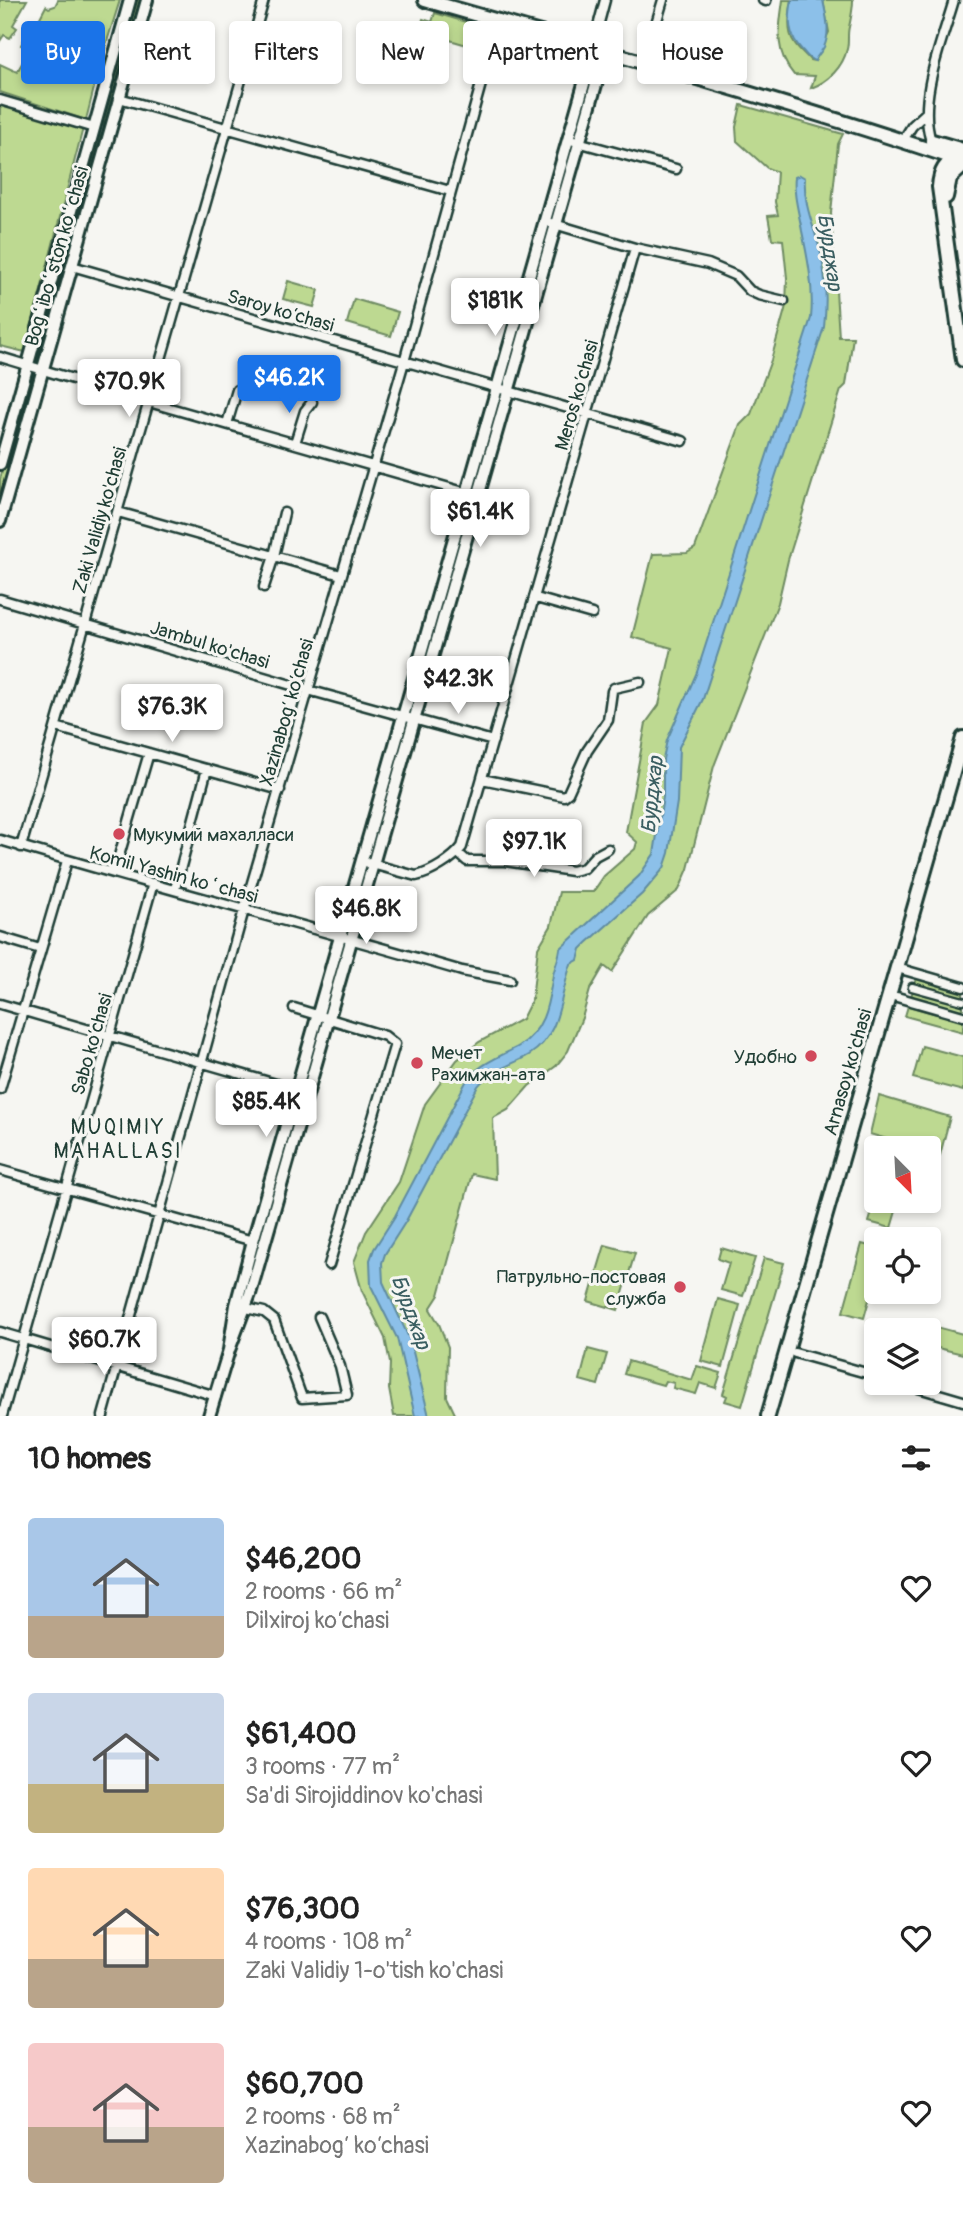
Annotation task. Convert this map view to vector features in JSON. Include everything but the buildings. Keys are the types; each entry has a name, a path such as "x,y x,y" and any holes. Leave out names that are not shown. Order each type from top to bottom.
{"main road":[{"path":"425,0 506,21"},
{"path":"444,0 499,19"},
{"path":"723,84 933,145"},
{"path":"816,111 907,134 962,158"},
{"path":"933,145 947,187 947,209 963,321"},
{"path":"962,158 947,163 942,172 940,201 963,360"},
{"path":"947,187 962,158"},
{"name":"Arnasoy ko'chasi","path":"901,969 963,738"},
{"name":"Arnasoy ko'chasi","path":"777,1416 791,1352 893,996 963,765"},
{"name":"Arnasoy ko'chasi","path":"768,1416 791,1352"}],"street":[{"name":"Bogʻiboʻston koʻchasi","path":"0,461 130,0"},
{"name":"Bogʻiboʻston koʻchasi","path":"0,521 146,0"},
{"name":"Zaki Validiy ko'chasi","path":"21,846 264,0"},
{"path":"602,21 605,0"},
{"path":"657,21 663,0"},
{"path":"933,145 926,113 932,79 954,0"},
{"name":"Xazinabog‘ ko‘chasi","path":"103,1416 244,910 404,362 499,19"},
{"path":"209,1416 302,1091 318,1015 340,936 367,863 588,84"},
{"path":"119,98 450,191"},
{"path":"0,100 109,133"},
{"path":"907,134 926,113"},
{"path":"574,141 676,169"},
{"path":"550,222 635,248 708,264 736,276 750,291 784,301"},
{"name":"Meros ko‘chasi","path":"458,853 536,598 635,248"},
{"name":"Saroy ko‘chasi","path":"72,266 683,441"},
{"path":"0,357 467,493"},
{"path":"227,424 237,390"},
{"path":"409,717 467,493 503,390"},
{"path":"295,443 305,411 312,402"},
{"path":"118,512 341,575"},
{"path":"264,587 284,513"},
{"path":"536,598 592,614"},
{"name":"Jambul ko'chasi","path":"0,599 308,690 493,741"},
{"path":"482,779 564,796 568,793 587,751 607,720 612,691 614,688 640,682"},
{"path":"55,727 280,790"},
{"path":"114,873 149,753"},
{"path":"175,889 208,769"},
{"name":"Komil Yashin koʻchasi","path":"0,840 66,861 175,889 462,971 510,980"},
{"path":"367,863 416,876 423,875 458,853 467,861 505,861 572,871 584,868 608,849"},
{"path":"0,1089 66,861"},
{"path":"241,1307 253,1241 329,1018 352,939 367,863"},
{"name":"Sabo ko‘chasi","path":"2,1416 153,883"},
{"path":"0,937 40,949"},
{"path":"901,969 963,987"},
{"path":"912,987 963,1002"},
{"path":"893,996 963,1016"},
{"path":"0,1004 302,1091"},
{"path":"294,1008 385,1037 395,1044 329,1265"},
{"path":"0,1170 253,1241"},
{"path":"241,1307 264,1312 274,1320 302,1398 347,1395 340,1366 319,1317"},
{"path":"0,1332 215,1396"},
{"path":"791,1352 864,1372"},
{"path":"941,1395 963,1401"}],"green space":[{"path":"0,0 27,0 13,25 17,28 10,38 4,35 0,41"},
{"path":"58,0 120,0 105,48 105,21 38,21 46,6 55,6"},
{"path":"134,0 141,0 135,21 128,21"},
{"path":"783,0 792,0 789,21 792,38 810,60 815,61 829,32 823,0 853,0 845,56 829,78 811,88 815,76 794,75 783,57 779,30"},
{"path":"435,13 463,21 463,44 449,40 449,21 432,21"},
{"path":"119,55 119,80 107,123 104,125 101,122"},
{"path":"0,64 17,72 21,65 21,84 95,84 86,120 0,92"},
{"path":"0,105 83,128 25,352 0,346"},
{"path":"741,105 843,134 838,144 831,213 839,337 853,337 846,385 841,390 788,560 778,603 714,766 688,869 679,890 648,916 612,972 604,966 590,990 568,1051 556,1066 529,1086 508,1110 493,1118 495,1179 472,1174 439,1295 430,1309 448,1347 447,1397 456,1416 394,1416 389,1389 390,1363 385,1338 362,1291 354,1262 366,1232 399,1182 425,1104 457,1060 479,1042 522,1019 532,999 538,948 551,926 559,892 593,892 604,876 635,849 637,842 626,832 646,723 659,705 672,648 632,637 653,554 687,553 695,548 740,425 751,414 771,360 786,306 787,278 783,240 772,239 768,216 778,215 775,202 777,172 767,168 737,141 736,127"},
{"path":"100,136 103,141 44,354 39,356 37,353 94,140"},
{"path":"288,281 319,290 314,307 283,299"},
{"path":"354,299 398,312 391,336 347,323"},
{"path":"29,375 36,377 0,506 0,479"},
{"path":"916,978 963,991 963,1012 911,997"},
{"path":"908,1006 963,1021 963,1032 905,1016"},
{"path":"922,1046 963,1057 963,1091 913,1078"},
{"path":"879,1096 950,1117 942,1147 942,1136 870,1134"},
{"path":"872,1213 895,1213 891,1227 869,1222"},
{"path":"605,1245 635,1253 618,1310 588,1301"},
{"path":"864,1245 864,1304 868,1304 864,1318 843,1312"},
{"path":"721,1248 755,1258 743,1296 721,1290 729,1263 718,1259"},
{"path":"764,1258 784,1263 742,1406 725,1401 727,1396 723,1394"},
{"path":"718,1299 740,1305 723,1367 701,1361"},
{"path":"941,1328 963,1334 963,1354 941,1349"},
{"path":"588,1349 607,1354 598,1385 580,1380"},
{"path":"628,1361 692,1380 697,1366 721,1373 716,1388 700,1383 696,1394 673,1388 674,1383 665,1381 663,1385 624,1374"}],"water":[{"path":"792,0 823,0 827,35 824,47 815,61 797,44 792,33"},
{"name":"Бурджар","path":"800,175 805,178 808,207 823,263 826,290 824,327 703,699 679,747 677,802 664,868 642,894 581,949 578,960 571,964 558,1014 548,1037 529,1055 489,1076 478,1086 382,1263 383,1282 410,1340 429,1416 415,1416 397,1338 371,1286 370,1260 468,1078 486,1064 519,1046 535,1032 544,1015 560,949 639,876 654,854 663,797 663,759 667,740 697,672 811,318 810,274 795,190 795,177"}],"place":[{"name":"Мукумий махалласи","path":"119,834"},
{"name":"Удобно","path":"811,1056"},
{"name":"Мечет Рахимжан-ата","path":"417,1063"},
{"name":"Патрульно-постовая служба","path":"680,1287"}],"district":[{"name":"MUQIMIY MAHALLASI","path":"118,1139"}]}
